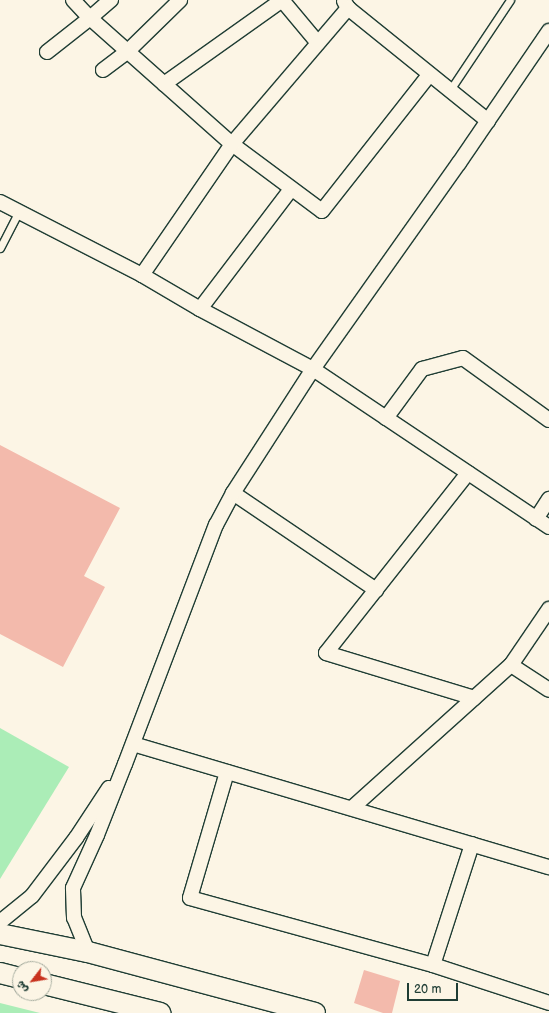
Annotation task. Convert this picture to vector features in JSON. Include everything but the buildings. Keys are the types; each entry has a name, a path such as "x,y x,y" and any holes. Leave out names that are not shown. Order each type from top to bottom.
{"main road":[{"path":"0,934 88,952 315,1013"},
{"path":"0,973 12,976"},
{"path":"52,986 160,1013"}],"street":[{"path":"73,0 90,18 232,144 322,211 429,74"},
{"path":"47,52 111,0"},
{"path":"103,70 128,51 180,0"},
{"path":"164,84 282,0 318,43"},
{"path":"142,274 232,144 318,43 345,4 488,121"},
{"path":"88,952 74,918 73,888 97,835 133,744 216,525 233,493 313,370 549,32"},
{"path":"200,309 291,188"},
{"path":"0,202 142,274 200,309 313,370 549,528"},
{"path":"386,418 422,369 463,358 549,420"},
{"path":"468,473 326,653 474,698"},
{"path":"233,493 376,590"},
{"path":"536,519 549,499"},
{"path":"352,808 511,665 549,609"},
{"path":"511,665 549,690"},
{"path":"133,744 549,866"},
{"path":"0,922 32,896 76,838 125,764"},
{"path":"227,772 190,898 433,964 549,1003"},
{"path":"433,964 472,844"}],"lane":[{"path":"450,90 510,0"},
{"path":"0,248 19,211"}],"green space":[{"path":"0,728 69,767 0,879"},
{"path":"0,1003 40,1013 0,1013"}]}
